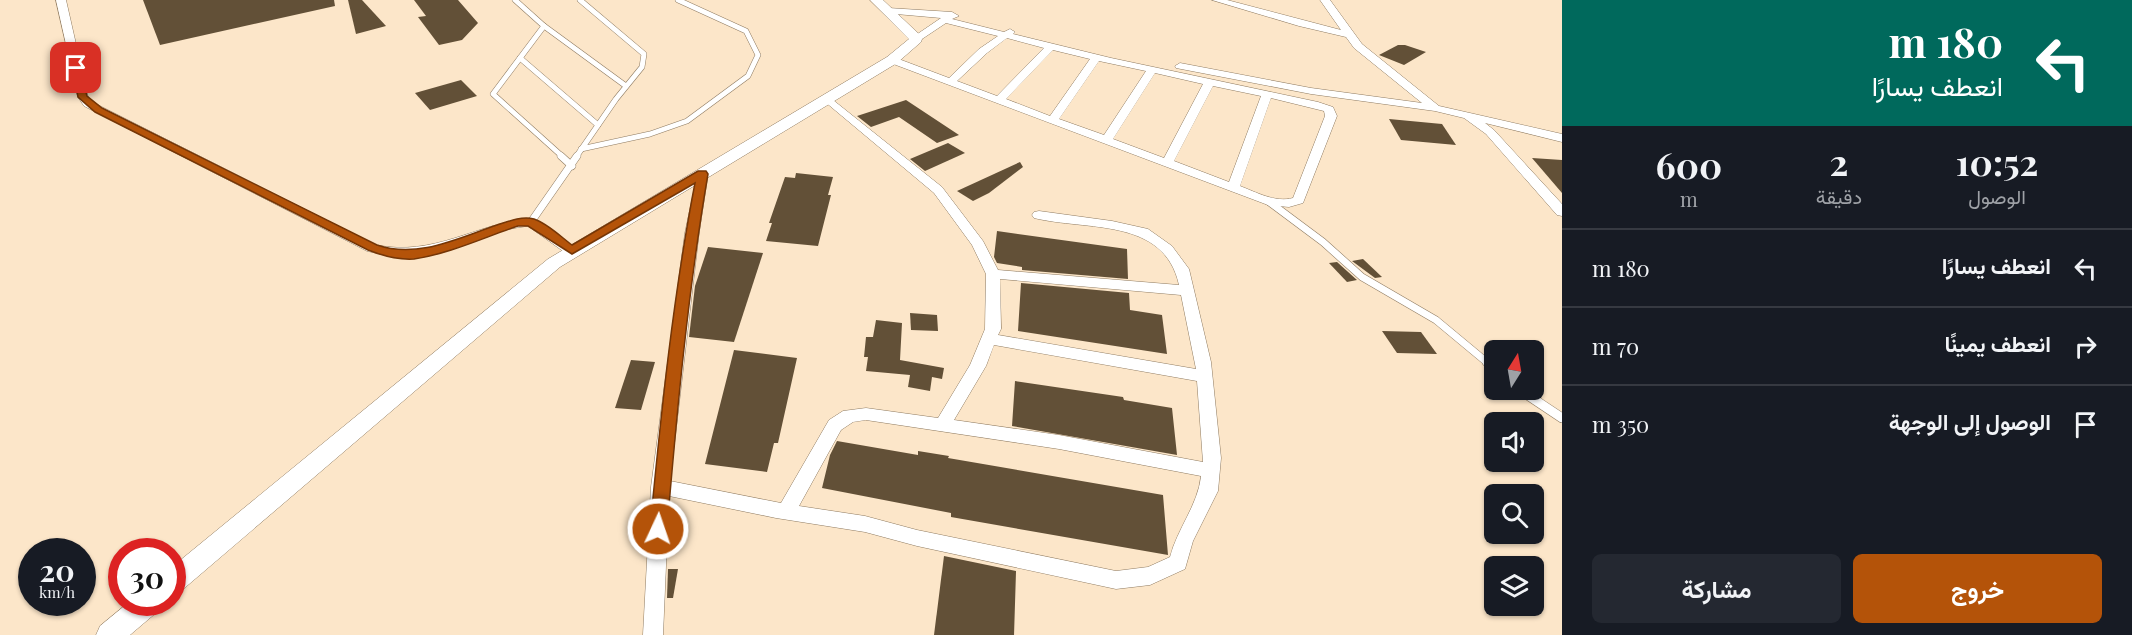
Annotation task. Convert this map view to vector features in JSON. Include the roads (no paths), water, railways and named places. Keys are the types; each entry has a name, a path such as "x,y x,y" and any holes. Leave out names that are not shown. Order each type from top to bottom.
{"street":[{"path":"61,0 83,97 88,104 372,248 390,254 413,255 506,225 531,222 572,250"},
{"path":"1217,0 1302,24 1348,34"},
{"path":"1325,0 1358,46 1435,108"},
{"path":"882,5 1151,61 1311,91 1435,108 1562,138"},
{"path":"882,5 916,39"},
{"path":"186,571 554,263 572,250 892,60 916,39 948,18"},
{"path":"892,60 1268,201 1289,203 1298,200 1331,116 1329,109 1096,58 1011,32"},
{"path":"951,82 983,51 1011,32"},
{"path":"999,100 1051,46"},
{"path":"1053,120 1096,58"},
{"path":"1107,140 1152,70"},
{"path":"1167,163 1209,83"},
{"path":"1233,187 1267,95"},
{"path":"828,99 938,190 978,244 993,274 993,329 978,366 942,425"},
{"path":"1468,116 1490,132 1562,212"},
{"path":"653,635 660,487 692,233 702,174"},
{"path":"660,487 786,512 865,524 917,538 1116,580 1150,576 1178,563 1184,540 1209,491 1212,458 1204,376 1182,269 1167,249 1143,232 1112,225 1039,215"},
{"path":"993,274 1187,291"},
{"path":"989,339 1204,376"},
{"path":"786,512 835,425 849,416 866,414 1059,442 1211,471"},
{"path":"110,635 133,616"}],"lane":[{"path":"515,0 544,26 626,86"},
{"path":"531,222 572,166 598,125 642,67 644,54 580,0"},
{"path":"581,150 650,134 687,121 748,76 758,55 746,31 678,0"},
{"path":"544,26 493,94 572,166"},
{"path":"520,58 598,125"},
{"path":"1268,201 1323,242 1362,277 1436,320 1484,360"},
{"path":"1535,400 1562,418"}]}
